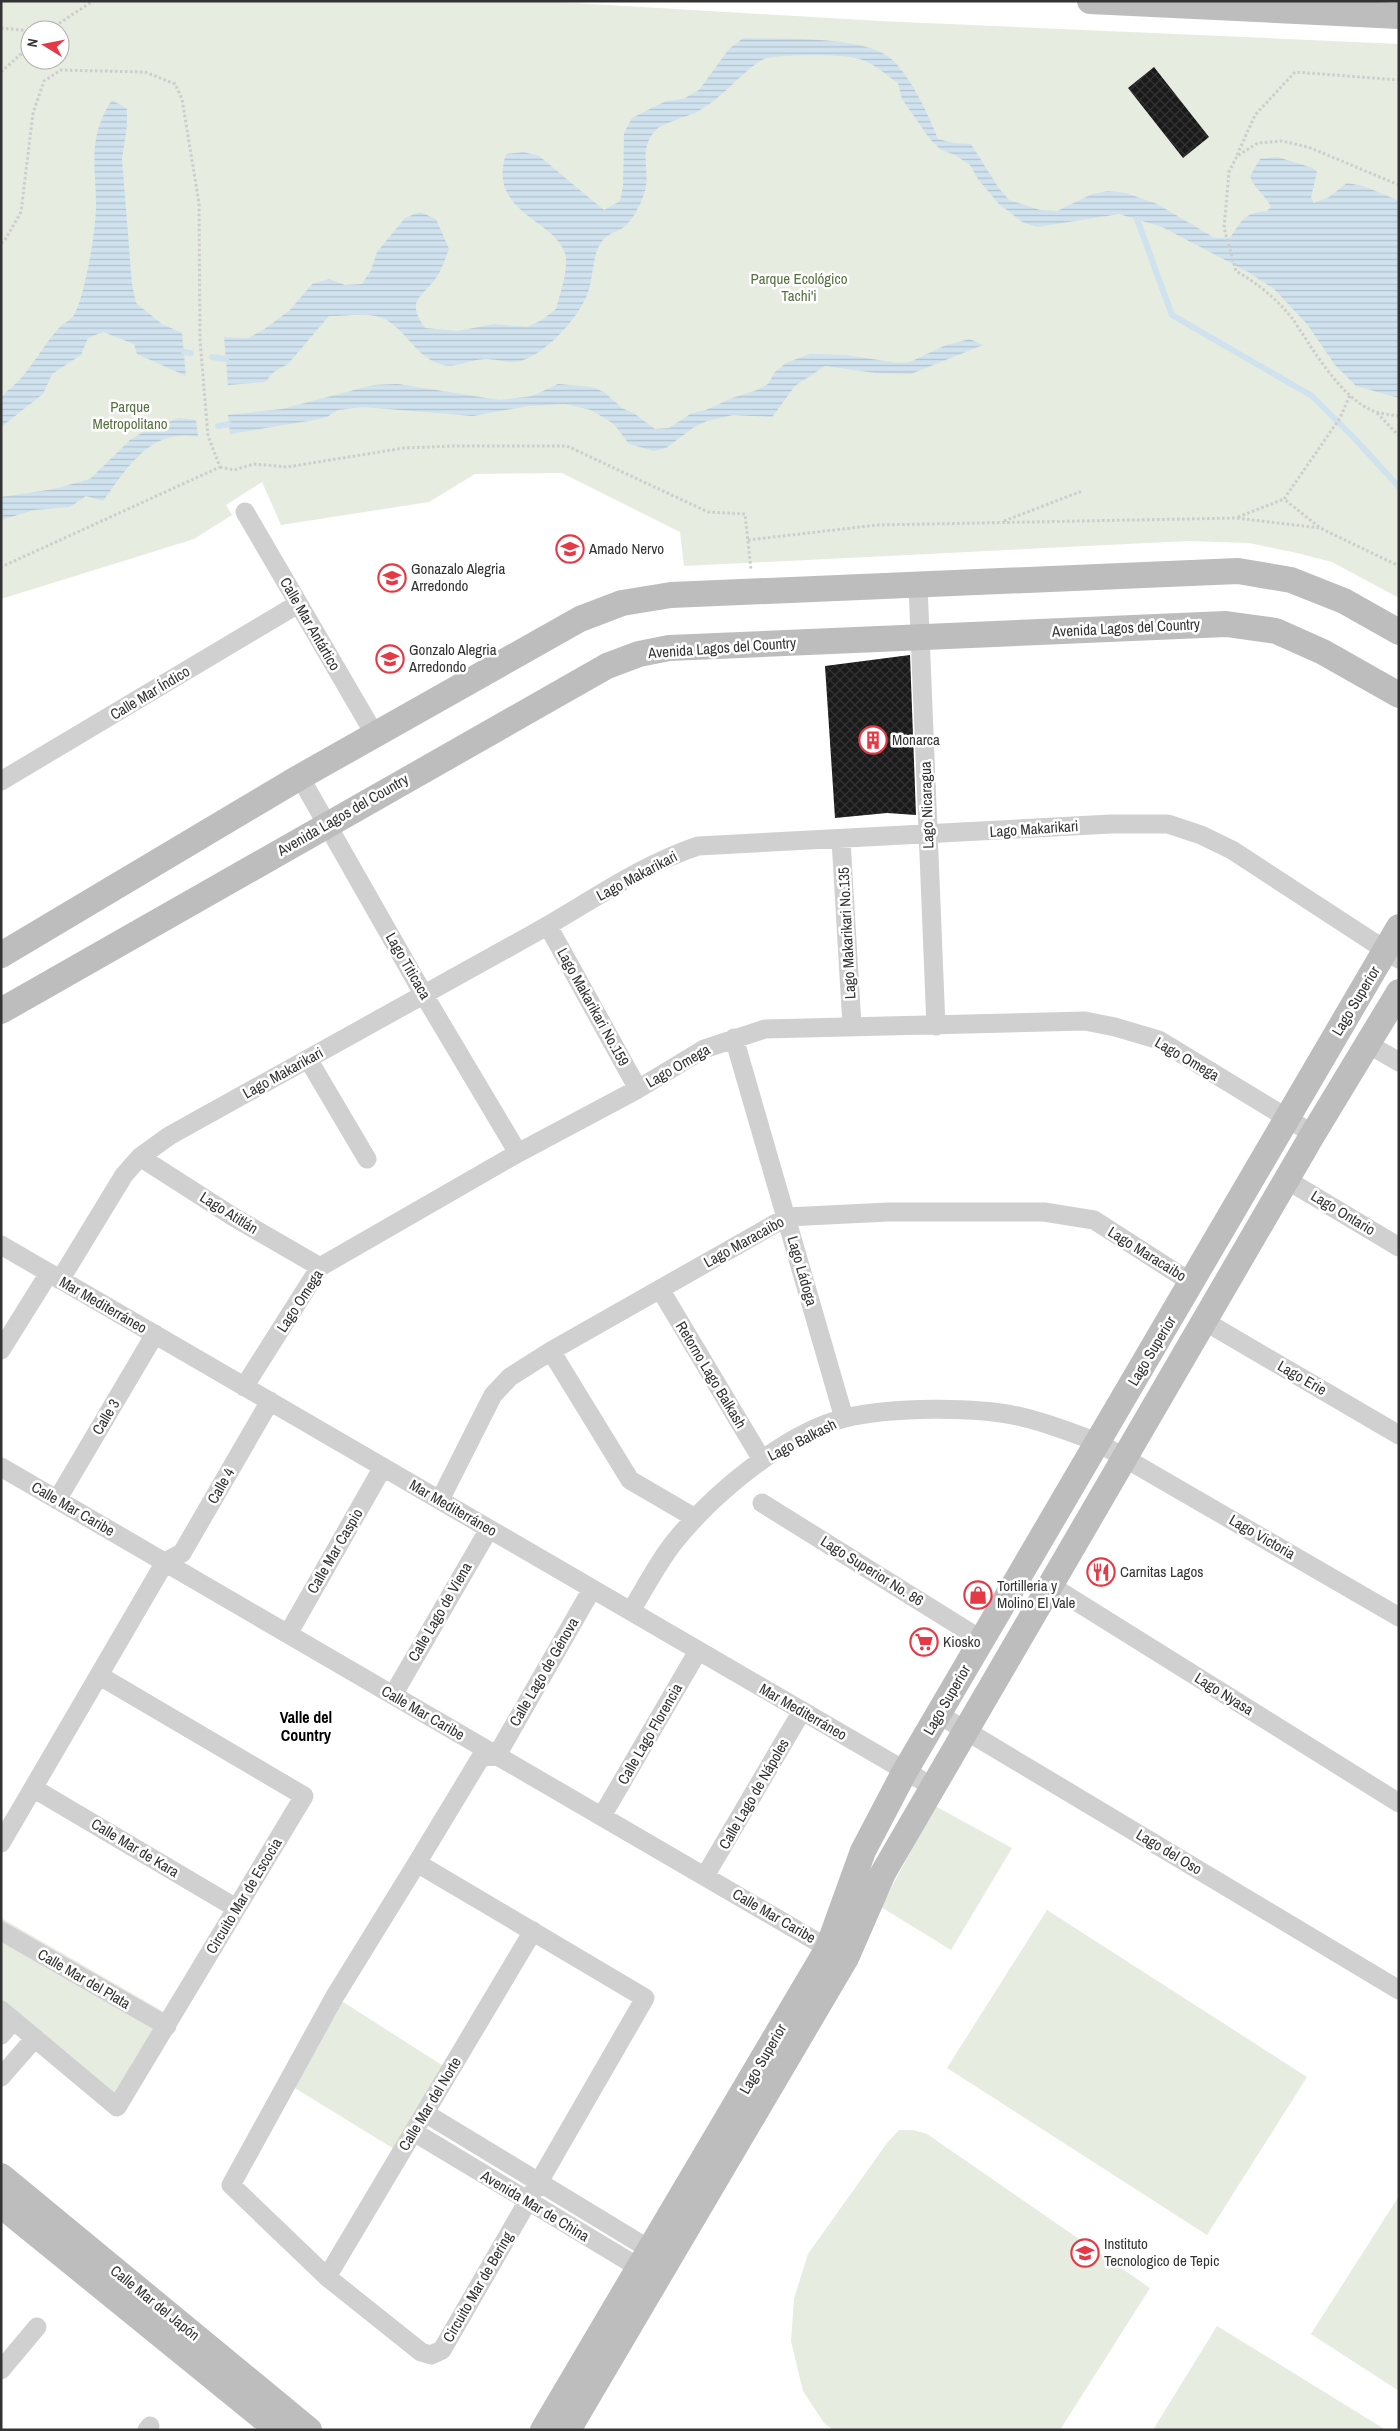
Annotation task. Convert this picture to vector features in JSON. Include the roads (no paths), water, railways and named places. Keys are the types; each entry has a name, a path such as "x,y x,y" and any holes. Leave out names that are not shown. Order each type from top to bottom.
{"street":[{"path":"1090,1 1399,16"},
{"name":"Calle Mar Antártico","path":"245,512 374,735"},
{"path":"1,955 374,735 580,619 622,603 671,595 1238,571 1291,580 1344,601 1399,632"},
{"name":"Lago Nicaragua","path":"918,585 936,1026"},
{"name":"Calle Mar Índico","path":"1,781 298,604"},
{"name":"Avenida Lagos del Country","path":"1,1011 326,824 607,666 639,654 669,648 1226,624 1276,631 1323,652 1399,695"},
{"name":"Lago Titicaca","path":"300,777 424,995 518,1153"},
{"name":"Lago Makarikari","path":"1,1350 124,1174 140,1157 169,1136 548,926 640,871 672,855 698,846 841,840 1111,824 1168,824 1201,835 1232,850 1395,945"},
{"name":"Lago Makarikari No.135","path":"841,840 852,1026"},
{"name":"Lago Makarikari No.159","path":"548,926 638,1089"},
{"name":"Lago Superior","path":"837,1953 863,1851 906,1771 1286,1119 1395,945"},
{"name":"Lago Superior","path":"568,2430 654,2265 1125,1456 1206,1322 1313,1134 1399,992"},
{"name":"Lago Omega","path":"244,1387 320,1267 518,1153 638,1089 704,1049 765,1029 1085,1021 1115,1027 1159,1040 1313,1134"},
{"name":"Lago Ládoga","path":"734,1038 844,1418"},
{"path":"1368,1044 1399,1062"},
{"path":"308,1059 367,1159"},
{"name":"Lago Atitlán","path":"140,1157 232,1216 320,1267"},
{"name":"Lago Ontario","path":"1287,1180 1399,1247"},
{"name":"Lago Maracaibo","path":"440,1500 493,1396 510,1377 551,1351 787,1217 888,1212 1044,1212 1094,1220 1192,1282"},
{"name":"Mar Mediterráneo","path":"1,1245 933,1786"},
{"name":"Retorno Lago Balkash","path":"660,1289 762,1460"},
{"name":"Lago Erie","path":"1206,1322 1399,1435"},
{"name":"Calle 3","path":"57,1500 154,1334"},
{"path":"551,1351 630,1480 695,1518"},
{"name":"Calle 4","path":"165,1562 182,1553 270,1401"},
{"name":"Lago Balkash","path":"631,1611 673,1543 695,1518 753,1466 806,1434 844,1418 901,1411 977,1410 1022,1417 1063,1429 1097,1442 1125,1456"},
{"name":"Lago Victoria","path":"1125,1456 1399,1617"},
{"name":"Calle Mar Caribe","path":"1,1467 837,1953"},
{"name":"Calle Mar Caspio","path":"288,1634 383,1467"},
{"name":"Lago Superior No. 86","path":"762,1503 982,1640"},
{"name":"Calle Lago de Viena","path":"393,1695 489,1529"},
{"path":"1,1843 165,1562"},
{"name":"Lago Nyasa","path":"1050,1585 1399,1802"},
{"name":"Calle Lago de Génova","path":"497,1756 592,1589"},
{"name":"Calle Lago Florencia","path":"602,1816 698,1651"},
{"name":"Circuito Mar de Escocia","path":"1,2035 7,2016 117,2107 304,1796 100,1676"},
{"name":"Calle Lago de Nápoles","path":"705,1876 802,1711"},
{"name":"Lago del Oso","path":"938,1714 1399,1990"},
{"name":"Circuito Mar de Bering","path":"417,1863 645,1998 442,2350 431,2355 421,2352 327,2277 231,2185 334,1996 481,1757 497,1756"},
{"name":"Calle Mar de Kara","path":"34,1788 236,1908"},
{"name":"Calle Mar del Plata","path":"1,1931 167,2026"},
{"name":"Calle Mar del Norte","path":"327,2277 533,1931"},
{"path":"1,2077 34,2038"},
{"name":"Avenida Mar de China","path":"425,2113 539,2183 654,2265"},
{"name":"Avenida Mar de China","path":"414,2132 527,2201 654,2265"},
{"name":"Calle Mar del Japón","path":"1,2176 309,2430"},
{"name":"Calle Mar del Japón","path":"1,2205 278,2430"},
{"name":"Lago Superior","path":"543,2430 654,2265"},
{"path":"1,2370 37,2327"}],"water":[{"path":"743,38 817,40 856,44 886,55 910,82 938,139 954,143 971,144 998,187 1009,200 1040,210 1057,211 1092,194 1108,191 1126,193 1157,204 1215,238 1230,238 1244,218 1267,211 1271,207 1250,176 1260,159 1277,157 1313,168 1317,172 1311,197 1314,203 1329,197 1347,183 1363,186 1399,201 1399,398 1356,386 1335,365 1307,324 1274,289 1248,272 1162,227 1119,214 1037,227 1022,222 998,203 978,179 970,165 955,155 941,150 930,139 902,99 898,83 875,66 859,59 808,55 767,58 760,61 708,105 655,131 647,146 646,186 638,208 625,226 602,241 596,254 586,299 580,309 564,330 545,348 535,354 515,362 485,359 457,365 440,364 422,354 394,325 385,319 364,315 329,316 288,364 275,371 265,382 228,385 224,337 248,338 263,330 290,310 312,284 329,279 345,285 362,284 371,270 377,252 405,218 420,212 436,219 449,249 438,275 417,301 416,312 425,328 458,331 494,324 527,327 542,320 556,309 564,277 566,259 561,246 552,235 515,204 506,191 503,175 506,154 524,152 539,156 604,210 620,201 623,186 624,133 632,118 666,101 683,99 699,90 729,49"},
{"path":"112,100 127,109 127,126 122,159 132,284 136,303 162,324 182,333 186,376 137,354 134,344 103,332 88,338 81,355 52,374 43,394 1,427 1,397 23,376 60,327 73,317 78,306 86,278 94,230 96,139 104,114"},
{"path":"970,339 983,345 911,374 875,373 825,366 795,386 772,417 733,415 707,421 694,427 666,448 654,451 629,444 614,424 591,410 565,404 528,406 473,416 363,407 338,410 327,417 314,420 230,434 228,415 282,409 373,385 398,384 500,400 532,396 558,384 592,387 604,392 622,408 635,414 655,429 669,428 692,413 706,410 732,398 757,390 768,384 775,372 786,363 810,354 846,355 898,363 910,362 946,345"},
{"path":"179,418 196,420 198,437 181,436 167,438 154,444 131,464 103,501 86,496 70,507 34,510 1,520 1,497 54,489 90,479 130,440 145,431"}],"waterway":[{"path":"1137,219 1172,315 1312,396 1399,487"},
{"path":"184,352 191,353"},
{"path":"212,357 226,359"},
{"path":"218,426 229,424"}],"place":[{"name":"Amado Nervo","path":"570,549"},
{"name":"Gonazalo Alegria Arredondo","path":"392,578"},
{"name":"Gonzalo Alegria Arredondo","path":"390,659"},
{"name":"Monarca","path":"873,740"},
{"name":"Carnitas Lagos","path":"1101,1572"},
{"name":"Tortilleria y Molino El Vale","path":"978,1595"},
{"name":"Kiosko","path":"924,1642"},
{"name":"Instituto Tecnologico de Tepic","path":"1085,2253"}],"district":[{"name":"Valle del Country","path":"306,1726"}],"park label":[{"name":"Parque Ecológico Tachi'i","path":"799,288"},
{"name":"Parque Metropolitano","path":"130,416"}]}
